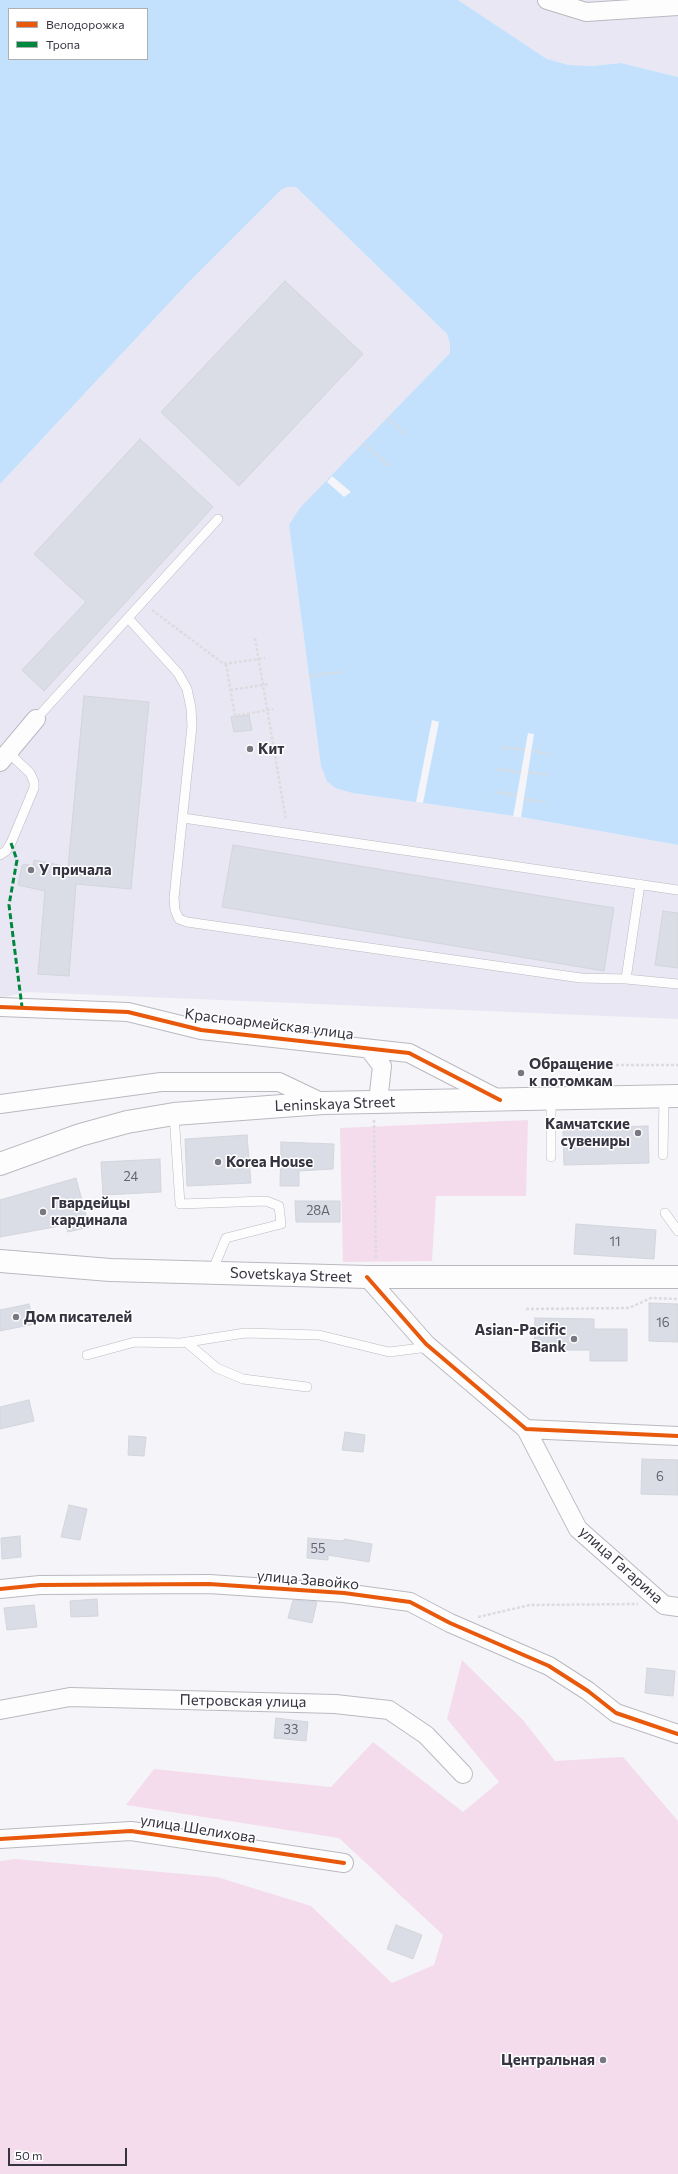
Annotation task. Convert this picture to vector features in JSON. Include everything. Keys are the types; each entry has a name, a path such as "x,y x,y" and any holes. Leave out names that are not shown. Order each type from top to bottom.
{"main road":[{"name":"Leninskaya Street","path":"0,1164 80,1135 127,1122 174,1114 323,1103 376,1109 500,1100 671,1096"},
{"name":"Sovetskaya Street","path":"0,1261 110,1270 212,1272 372,1270 678,1277"}],"street":[{"path":"547,0 586,12 678,6"},
{"path":"4,758 36,719"},
{"name":"Красноармейская улица","path":"0,1007 128,1012 201,1030 409,1053 500,1100"},
{"path":"369,1049 382,1066 376,1109"},
{"path":"0,1104 161,1082 279,1082 323,1103"},
{"path":"372,1270 429,1347 526,1429 678,1436"},
{"name":"улица Гагарина","path":"526,1429 578,1529 671,1606"},
{"name":"улица Завойко","path":"0,1589 40,1585 209,1584 344,1593 410,1602 450,1623 549,1666 588,1690 616,1713 678,1734"},
{"name":"Петровская улица","path":"0,1710 70,1697 335,1704 389,1710 426,1735 463,1774"},
{"name":"улица Шелихова","path":"0,1839 131,1831 344,1863"}],"lane":[{"path":"36,719 218,519"},
{"path":"128,618 178,673 190,698 192,726 174,902 176,914 181,920 581,978 626,979 678,984"},
{"path":"0,855 6,851 11,843 34,788 34,782 30,774 4,758"},
{"path":"183,818 678,890"},
{"path":"626,979 640,884"},
{"path":"663,1155 671,1096"},
{"path":"551,1099 551,1157"},
{"path":"174,1114 180,1204 266,1201 279,1206 281,1224 226,1238 212,1272"},
{"path":"664,1213 678,1231"},
{"path":"87,1355 135,1342 186,1342 245,1333 319,1335 389,1352 429,1347"},
{"path":"186,1342 217,1368 243,1379 307,1387"}],"path":[{"path":"387,418 404,433"},
{"path":"364,444 389,466"},
{"path":"142,602 224,664 265,658"},
{"path":"255,638 288,834"},
{"path":"226,664 235,716 273,709"},
{"path":"309,676 342,672"},
{"path":"230,690 269,684"},
{"path":"502,747 525,750"},
{"path":"531,751 549,754"},
{"path":"498,768 521,772"},
{"path":"528,772 549,775"},
{"path":"495,792 517,795"},
{"path":"524,799 545,802"},
{"path":"531,1065 678,1065"},
{"path":"372,1270 376,1109"},
{"path":"526,1309 629,1308 650,1298 678,1299"},
{"path":"450,1623 530,1605 617,1603 671,1606"}],"shaded area":[{"path":"458,0 678,0 678,77 621,63 592,66 569,65 547,59"},
{"path":"287,187 296,187 447,334 450,344 450,353 332,476 289,525 317,736 335,788 352,793 521,817 678,845 678,1019 27,992 0,998 0,484 186,285 281,190"},
{"path":"528,1120 526,1196 436,1196 432,1261 343,1262 340,1128"},
{"path":"462,1660 523,1720 555,1761 623,1757 678,1821 678,2174 0,2174 0,1861 15,1859 217,1877 311,1906 392,1983 434,1965 443,1935 339,1838 126,1805 154,1769 331,1787 373,1742 463,1812 499,1782 447,1719"}],"water":[{"path":"0,0 458,0 547,59 569,65 592,66 621,63 678,77 678,845 521,817 352,793 335,788 327,781 321,766 289,525 300,508 450,353 450,344 447,334 296,187 287,187 281,190 186,285 0,484"}],"pier":[{"path":"332,476 351,492 344,497 327,482"},
{"path":"432,720 439,722 423,803 416,802"},
{"path":"528,733 534,734 521,817 513,817"}],"building":[{"path":"285,281 363,354 239,486 161,412"},
{"path":"140,439 213,507 44,691 22,670 86,602 34,554"},
{"path":"84,696 149,702 131,889 76,884 69,976 38,974 45,891 18,885 22,866 24,864 33,866 34,860 68,867"},
{"path":"249,715 252,730 234,732 231,717"},
{"path":"233,845 614,908 604,971 222,907"},
{"path":"663,911 678,913 678,968 655,965"},
{"path":"648,1126 649,1163 564,1165 563,1128"},
{"name":"Korea House","path":"247,1135 251,1183 187,1186 185,1139"},
{"path":"281,1142 334,1144 333,1169 299,1171 299,1186 280,1186"},
{"path":"160,1159 161,1192 103,1195 101,1162"},
{"name":"Гвардейцы кардинала","path":"76,1178 89,1227 68,1232 65,1225 0,1237 0,1200"},
{"path":"295,1201 340,1201 340,1222 296,1222"},
{"path":"576,1224 656,1230 654,1259 574,1254"},
{"path":"649,1303 678,1304 678,1342 649,1341"},
{"name":"Дом писателей","path":"29,1304 34,1324 0,1331 0,1310"},
{"path":"535,1318 594,1319 594,1329 627,1329 627,1361 590,1361 590,1350 534,1350"},
{"path":"29,1400 34,1421 0,1429 0,1407"},
{"path":"345,1432 365,1435 363,1452 342,1450"},
{"path":"129,1436 146,1437 144,1456 128,1455"},
{"path":"642,1459 678,1460 678,1495 641,1494"},
{"path":"69,1505 87,1509 80,1540 61,1537"},
{"path":"20,1536 21,1557 2,1559 1,1538"},
{"path":"308,1538 344,1541 344,1539 372,1544 369,1562 328,1555 328,1560 307,1558"},
{"path":"97,1599 98,1616 71,1617 70,1601"},
{"path":"293,1600 317,1602 312,1623 288,1618"},
{"path":"34,1605 37,1627 7,1630 4,1608"},
{"path":"647,1668 675,1671 673,1696 645,1693"},
{"path":"276,1718 308,1722 306,1741 274,1738"},
{"path":"396,1925 422,1935 413,1959 387,1949"}],"marked path":[{"path":"11,843 17,860 9,905 22,1007"}],"cycle path":[{"path":"0,1007 128,1012 201,1030 409,1053 500,1100"},
{"path":"367,1277 426,1344 526,1429 678,1436"},
{"path":"0,1589 40,1585 209,1584 344,1593 410,1602 450,1623 549,1666 588,1691 616,1713 678,1734"},
{"path":"0,1839 131,1831 344,1863"}],"place":[{"name":"Кит","path":"250,749"},
{"name":"У причала","path":"31,870"},
{"name":"Обращение к потомкам","path":"521,1073"},
{"name":"Камчатские сувениры","path":"638,1133"},
{"name":"Korea House","path":"218,1162"},
{"name":"Гвардейцы кардинала","path":"43,1212"},
{"name":"Дом писателей","path":"16,1317"},
{"name":"Asian-Pacific Bank","path":"574,1339"},
{"name":"Центральная","path":"603,2060"}]}
